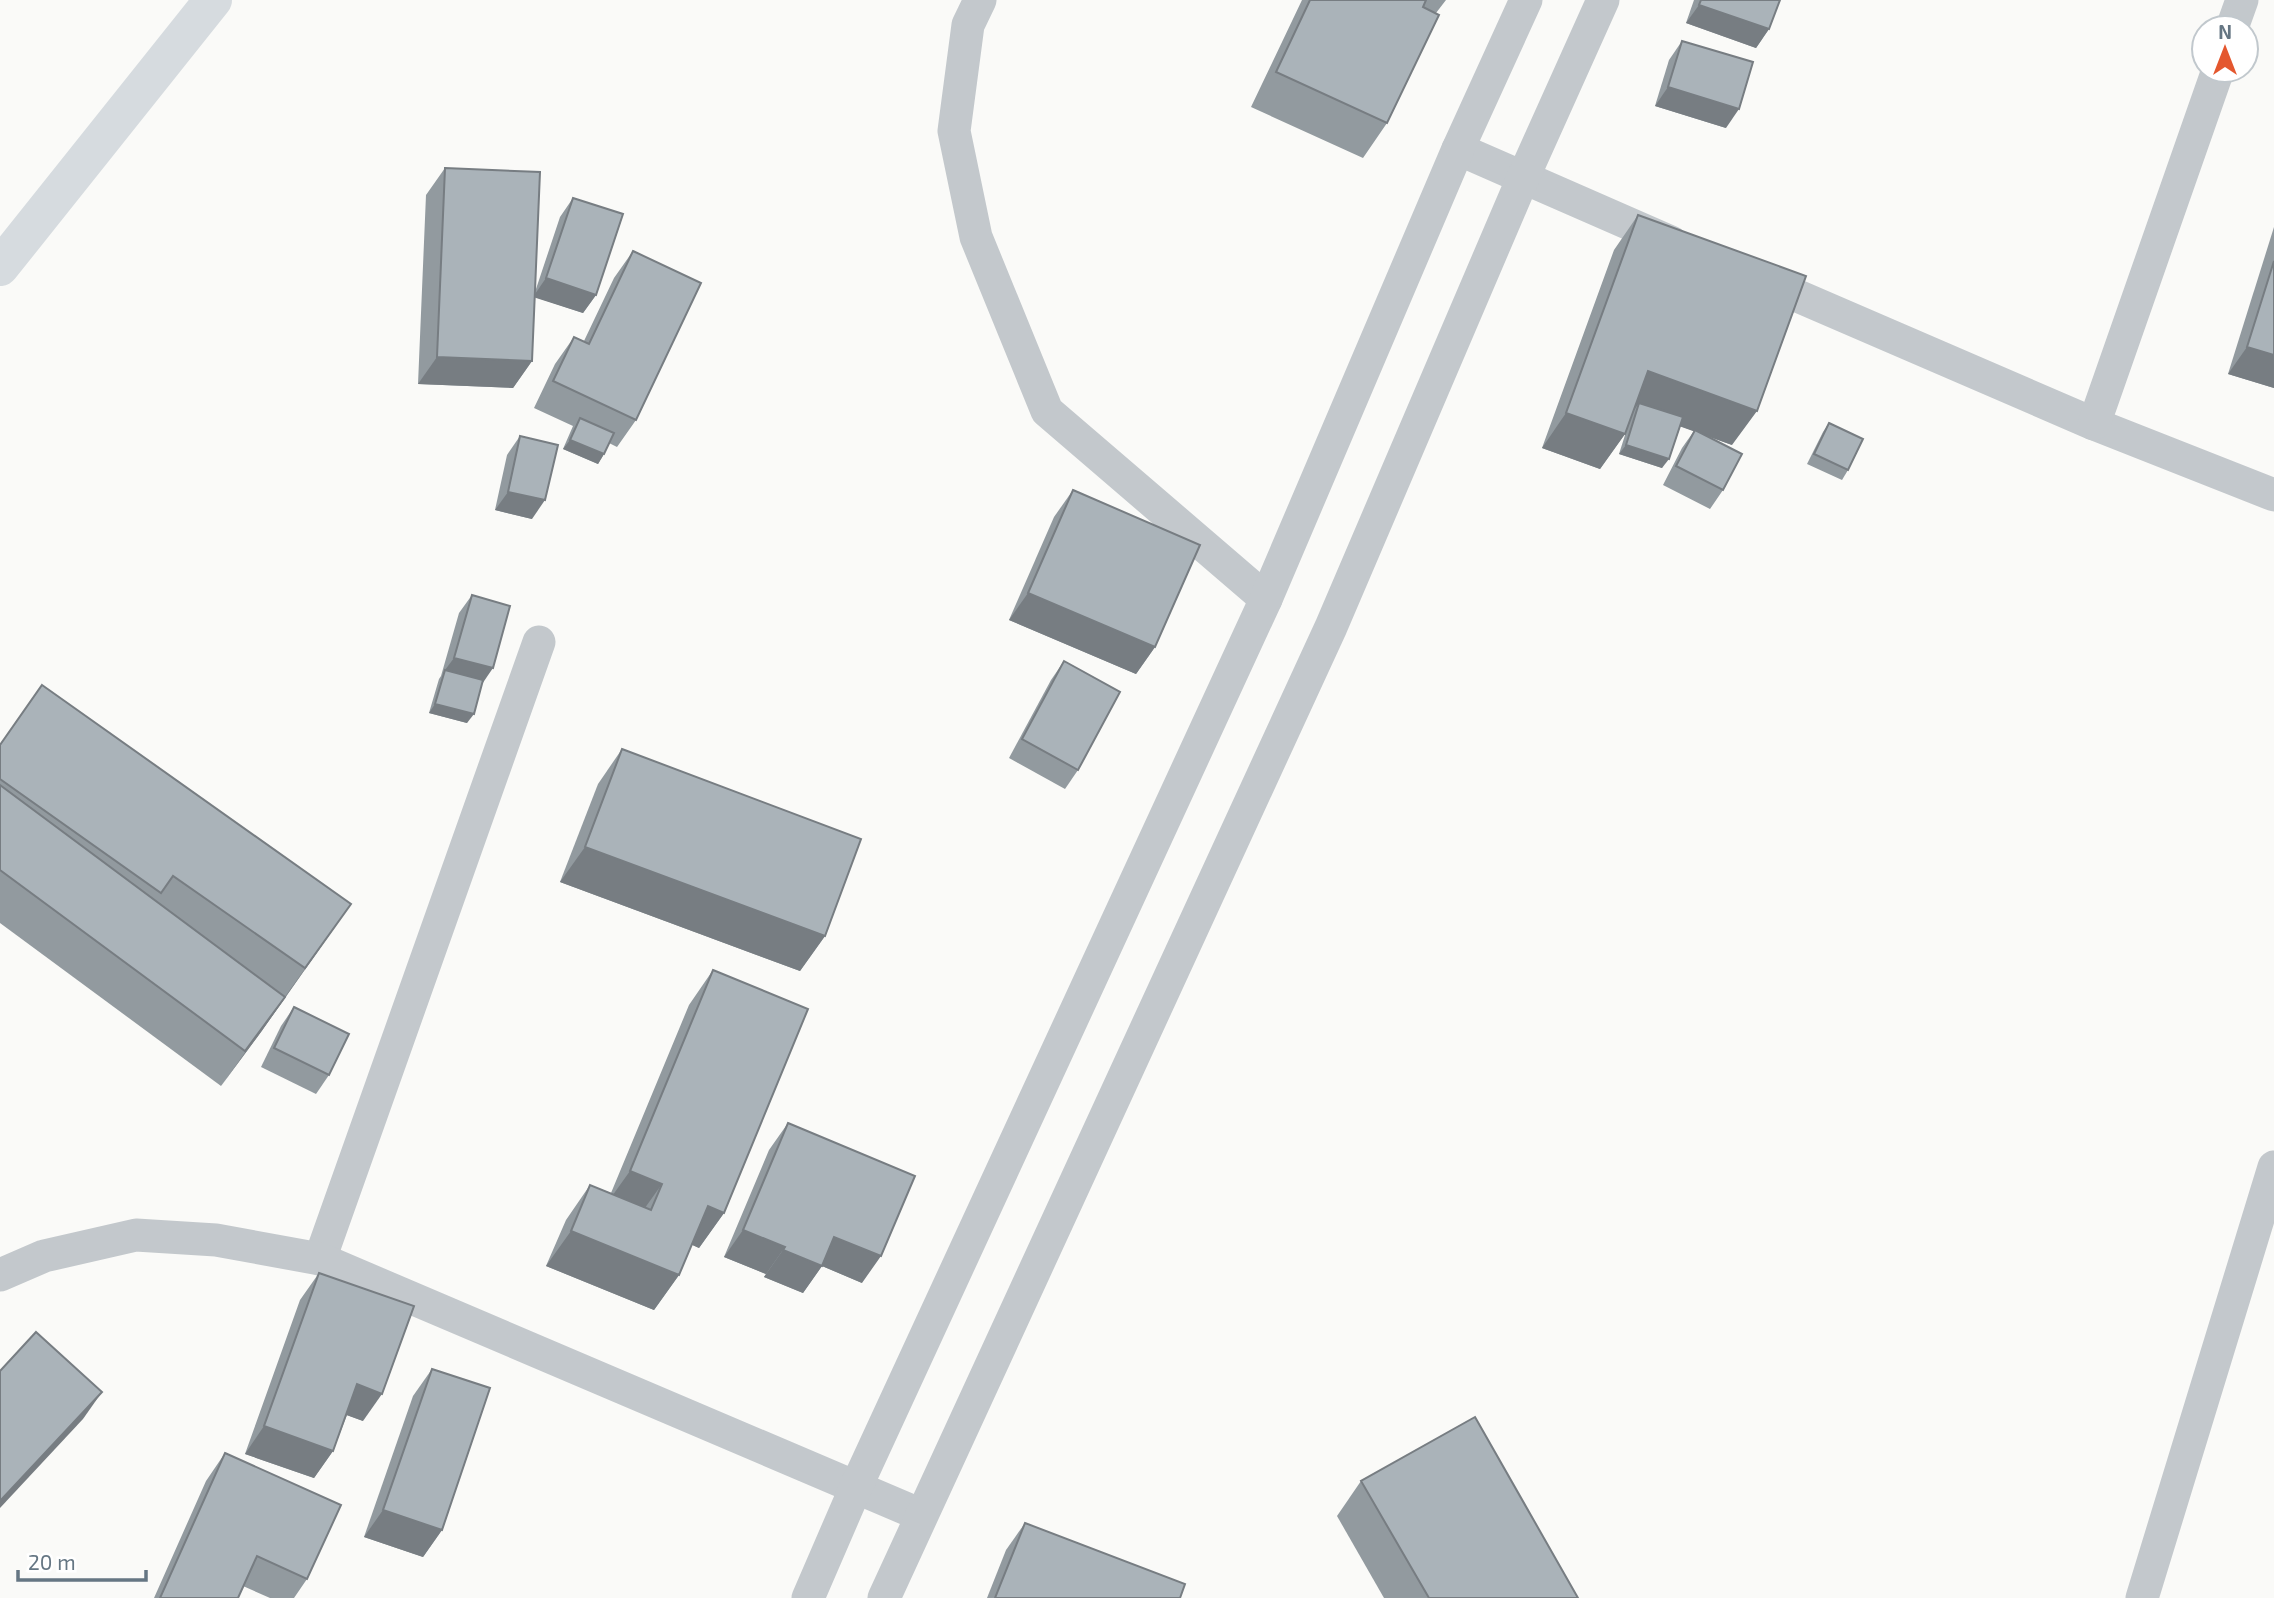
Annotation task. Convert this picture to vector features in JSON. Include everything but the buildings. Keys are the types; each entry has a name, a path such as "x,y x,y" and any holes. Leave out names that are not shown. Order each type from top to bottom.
{"main road":[{"path":"0,267 213,0"}],"street":[{"path":"980,0 968,25 954,131 976,237 1047,411 1266,599"},
{"path":"808,1598 856,1487 1266,599 1458,149 1526,0"},
{"path":"884,1598 1331,627 1523,178 1603,0"},
{"path":"2094,424 2213,84"},
{"path":"1458,149 2094,424 2274,495"},
{"path":"320,1259 539,642"},
{"path":"2142,1598 2274,1167"},
{"path":"0,1275 44,1256 136,1236 216,1240 320,1259 921,1515"}]}
